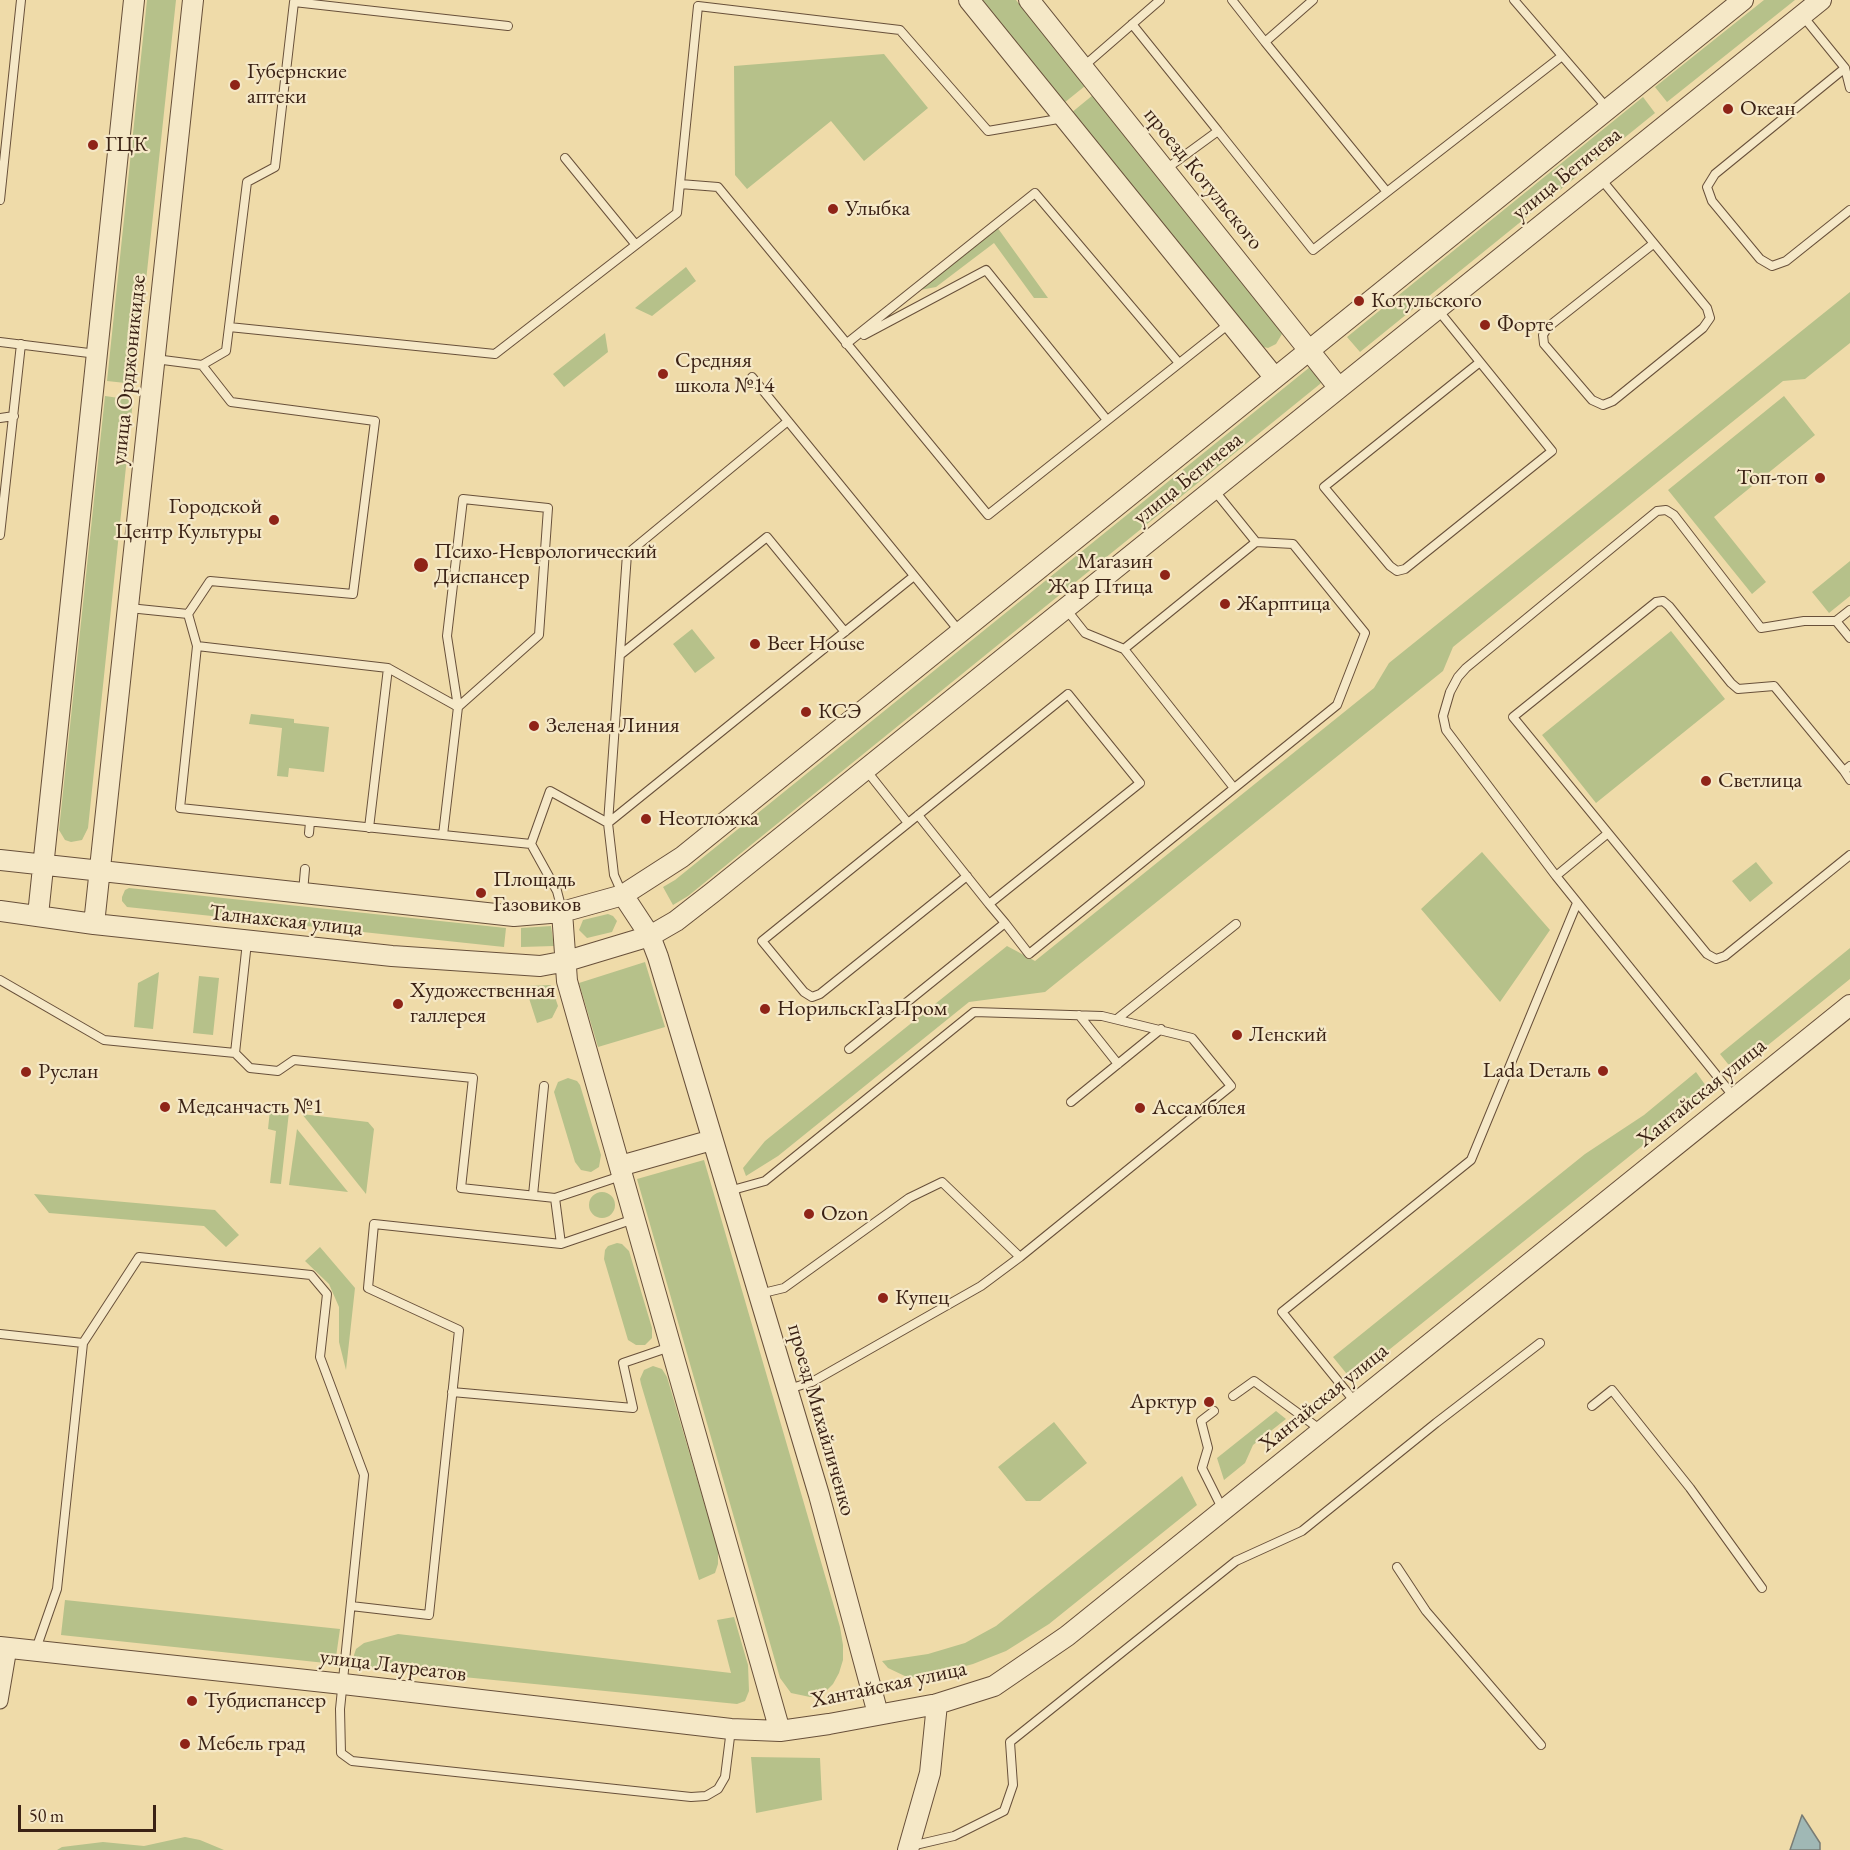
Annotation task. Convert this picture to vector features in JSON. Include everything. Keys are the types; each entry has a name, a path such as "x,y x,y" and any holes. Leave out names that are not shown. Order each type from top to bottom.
{"street":[{"name":"улица Орджоникидзе","path":"38,915 134,0"},
{"name":"улица Орджоникидзе","path":"94,924 193,0"},
{"path":"969,0 1275,378"},
{"name":"проезд Котульского","path":"1029,0 1339,388"},
{"name":"улица Бегичева","path":"562,912 623,895 682,857 1743,0"},
{"name":"улица Бегичева","path":"567,961 650,936 675,921 712,893 1821,0"},
{"name":"Талнахская улица","path":"0,860 514,916 562,912"},
{"name":"проезд Михайличенко","path":"623,895 650,936 819,1495 878,1714"},
{"name":"Талнахская улица","path":"0,911 94,924 392,956 540,966 567,961"},
{"path":"562,912 567,981 780,1731"},
{"name":"Хантайская улица","path":"780,1731 937,1704 994,1686 1003,1680 1067,1636 1850,1005"},
{"path":"621,1171 712,1140"},
{"path":"0,1701 4,1647"},
{"name":"улица Лауреатов","path":"4,1647 731,1729 780,1731"},
{"path":"909,1848 930,1773 937,1704"}],"lane":[{"path":"0,200 21,0"},
{"path":"1082,67 1160,0"},
{"path":"1232,0 1387,192"},
{"path":"1265,42 1313,0"},
{"path":"1514,0 1608,110"},
{"path":"154,359 202,365 226,351 247,182 274,167 294,2 508,26"},
{"path":"229,327 495,354 677,213 698,6 900,30 988,131 1064,118"},
{"path":"1802,15 1845,68 1850,88"},
{"path":"1132,24 1313,250 1562,56"},
{"path":"1845,68 1715,174 1707,187 1712,201 1760,259 1772,266 1786,261 1850,210"},
{"path":"1164,170 1218,131"},
{"path":"565,158 636,245"},
{"path":"1600,178 1707,308 1710,318 1703,328 1613,401 1603,405 1592,400 1585,392 1544,344 1543,335 1548,327 1653,243"},
{"path":"680,184 718,187 987,515 1230,323"},
{"path":"846,344 1035,193 1179,363"},
{"path":"846,344 986,270 1107,420"},
{"path":"1437,309 1480,362 1552,451 1405,568 1397,571 1390,566 1324,487 1480,362"},
{"path":"0,342 97,354"},
{"path":"0,536 21,344"},
{"path":"202,365 231,402 375,421 353,594 210,581 188,614 197,646 180,808 531,844"},
{"path":"752,377 960,632"},
{"path":"0,416 14,416"},
{"path":"623,895 614,875 608,823 627,554 788,421"},
{"path":"1214,489 1256,542"},
{"path":"443,835 458,707 447,636 463,499 548,508 538,635 458,707"},
{"path":"1735,1098 1577,903 1453,739 1443,724 1450,692 1466,668 1657,511 1666,510 1674,515 1761,627 1804,621 1836,621 1850,610"},
{"path":"620,655 767,537 845,632"},
{"path":"918,815 1029,954 1337,705 1365,633 1293,544 1256,542 1124,649"},
{"path":"608,823 914,576"},
{"path":"1850,780 1847,769 1774,686 1738,689 1670,606 1663,602 1656,602 1513,717 1707,954 1716,959 1725,957 1850,855"},
{"path":"127,608 188,614"},
{"path":"1066,609 1085,633 1124,649 1234,788"},
{"path":"1836,621 1850,638"},
{"path":"197,646 388,668 458,707"},
{"path":"369,828 388,668"},
{"path":"967,876 820,994 812,997 804,992 762,941 1068,694 1140,783 989,904"},
{"path":"865,770 908,823"},
{"path":"562,912 557,891 531,844 550,791 608,823"},
{"path":"309,832 310,822"},
{"path":"1556,876 1607,834"},
{"path":"303,893 305,869"},
{"path":"1356,1404 1282,1312 1471,1160 1577,903"},
{"path":"849,1049 1005,924"},
{"path":"1117,1019 1236,924"},
{"path":"235,1053 247,940"},
{"path":"0,980 104,1040 235,1053 250,1068 278,1071 294,1060 473,1078 461,1188 555,1198 621,1171"},
{"path":"727,1192 765,1181 974,1012 1102,1016 1161,1029 1192,1038 1231,1086 981,1286 812,1382 787,1390"},
{"path":"1079,1015 1118,1064"},
{"path":"1071,1102 1161,1029"},
{"path":"533,1195 544,1086"},
{"path":"758,1294 784,1288 909,1198 942,1182 1020,1257"},
{"path":"555,1198 561,1244"},
{"path":"351,1606 429,1615 459,1330 368,1288 374,1224 561,1244 635,1219"},
{"path":"35,1651 57,1589 83,1342 139,1257 311,1275 327,1294 320,1357 364,1475 340,1709 341,1753 352,1761 691,1797 706,1796 718,1789 725,1777 731,1729"},
{"path":"0,1334 83,1342"},
{"path":"909,1848 954,1836 1004,1811 1013,1785 1010,1742 1236,1562 1302,1531 1540,1343"},
{"path":"452,1392 633,1408 623,1363 671,1347"},
{"path":"1233,1396 1254,1381 1322,1431"},
{"path":"1592,1406 1612,1390 1690,1488 1762,1588"},
{"path":"1214,1411 1202,1421 1208,1448 1202,1468 1223,1510"},
{"path":"1397,1567 1426,1611 1540,1745"}],"green space":[{"path":"147,0 176,0 135,384 107,381"},
{"path":"981,0 1016,0 1085,86 1064,103"},
{"path":"1764,0 1795,0 1667,102 1655,87"},
{"path":"884,54 928,108 864,161 831,121 747,189 735,175 734,66"},
{"path":"1093,95 1281,329 1282,334 1276,344 1268,348 1259,346 1071,113"},
{"path":"1643,97 1655,113 1360,352 1347,337"},
{"path":"997,227 1048,298 1034,298 994,243 936,287 915,291"},
{"path":"686,267 696,281 652,316 635,308"},
{"path":"1850,292 1850,343 1805,379 1783,381 1453,647 1443,671 1045,992 969,1002 778,1156 746,1176 743,1168 765,1141 1007,946 1035,961 1374,688 1389,663"},
{"path":"605,333 608,352 564,387 553,374"},
{"path":"1310,367 1322,381 1320,384 688,896 673,905 663,887 675,880"},
{"path":"105,396 133,400 88,828 82,840 71,842 65,840 59,830"},
{"path":"1784,396 1815,435 1714,517 1766,582 1752,594 1668,490"},
{"path":"1850,561 1850,596 1829,613 1812,592"},
{"path":"692,629 715,658 695,673 673,644"},
{"path":"1671,631 1725,699 1596,803 1542,735"},
{"path":"251,714 294,719 294,723 329,727 324,772 289,768 288,777 277,776 282,728 249,724"},
{"path":"1482,852 1550,930 1500,1002 1421,909"},
{"path":"1756,862 1773,883 1750,902 1732,881"},
{"path":"129,888 506,928 504,947 127,907 122,897 125,890"},
{"path":"608,914 617,921 612,932 587,938 579,930 583,920"},
{"path":"551,926 554,946 521,947 521,928"},
{"path":"1850,948 1850,979 1742,1066 1735,1067 1728,1064 1720,1054"},
{"path":"645,962 665,1027 598,1047 579,983"},
{"path":"159,972 153,1029 134,1027 138,983"},
{"path":"199,976 219,978 213,1035 193,1033"},
{"path":"551,985 558,1006 552,1018 537,1023 525,986"},
{"path":"1696,1072 1706,1086 1703,1097 1359,1374 1346,1373 1333,1357 1585,1154 1644,1115"},
{"path":"568,1078 577,1081 580,1085 601,1155 599,1167 591,1172 581,1170 575,1162 554,1092 558,1082"},
{"path":"270,1110 289,1112 281,1184 270,1183 276,1131 268,1129"},
{"path":"302,1114 368,1122 374,1129 366,1194"},
{"path":"297,1129 348,1192 289,1185"},
{"path":"704,1160 840,1627 843,1660 839,1673 833,1684 823,1694 810,1697 791,1693 780,1678 637,1179"},
{"path":"602,1192 611,1196 615,1205 611,1214 602,1218 593,1214 589,1205 593,1196"},
{"path":"34,1194 215,1210 239,1235 226,1247 204,1226 49,1213"},
{"path":"622,1244 629,1251 652,1328 652,1338 645,1345 636,1345 628,1340 604,1259 608,1246"},
{"path":"320,1247 355,1288 346,1370 339,1342 339,1307 329,1284 305,1261"},
{"path":"653,1366 662,1369 667,1377 718,1550 718,1564 715,1573 699,1580 641,1384 640,1379 644,1370"},
{"path":"1276,1411 1286,1419 1253,1445 1245,1463 1224,1480 1217,1458"},
{"path":"1054,1422 1087,1463 1040,1501 1026,1501 998,1467"},
{"path":"1182,1476 1197,1505 1049,1624 1006,1651 973,1664 909,1678 888,1668 882,1661 928,1654 965,1643 996,1626"},
{"path":"65,1600 340,1629 335,1664 61,1635"},
{"path":"734,1617 748,1665 749,1691 745,1701 737,1704 362,1667 355,1662 354,1655 356,1649 364,1643 398,1634 731,1673 717,1620"},
{"path":"751,1757 820,1758 822,1800 756,1813"},
{"path":"185,1837 200,1840 224,1850 57,1850 62,1847 103,1842 144,1846"}],"water":[{"path":"1802,1815 1820,1843 1820,1850 1790,1850"}],"place":[{"name":"Губернские аптеки","path":"235,85"},
{"name":"Океан","path":"1728,109"},
{"name":"ГЦК","path":"93,145"},
{"name":"Улыбка","path":"833,209"},
{"name":"Котульского","path":"1359,301"},
{"name":"Форте","path":"1485,325"},
{"name":"Средняя школа №14","path":"663,374"},
{"name":"Топ-топ","path":"1820,478"},
{"name":"Городской Центр Культуры","path":"274,520"},
{"name":"Психо-Неврологический Диспансер","path":"421,565"},
{"name":"Магазин Жар Птица","path":"1165,575"},
{"name":"Жарптица","path":"1225,604"},
{"name":"Beer House","path":"755,644"},
{"name":"КСЭ","path":"806,712"},
{"name":"Зеленая Линия","path":"534,726"},
{"name":"Светлица","path":"1706,781"},
{"name":"Неотложка","path":"646,819"},
{"name":"Площадь Газовиков","path":"481,893"},
{"name":"Художественная галлерея","path":"398,1004"},
{"name":"НорильскГазПром","path":"765,1009"},
{"name":"Ленский","path":"1237,1035"},
{"name":"Lada Dеталь","path":"1603,1071"},
{"name":"Руслан","path":"26,1072"},
{"name":"Медсанчасть №1","path":"165,1107"},
{"name":"Ассамблея","path":"1140,1108"},
{"name":"Ozon","path":"809,1214"},
{"name":"Купец","path":"883,1298"},
{"name":"Арктур","path":"1209,1402"},
{"name":"Тубдиспансер","path":"192,1701"},
{"name":"Мебель град","path":"185,1744"}]}
